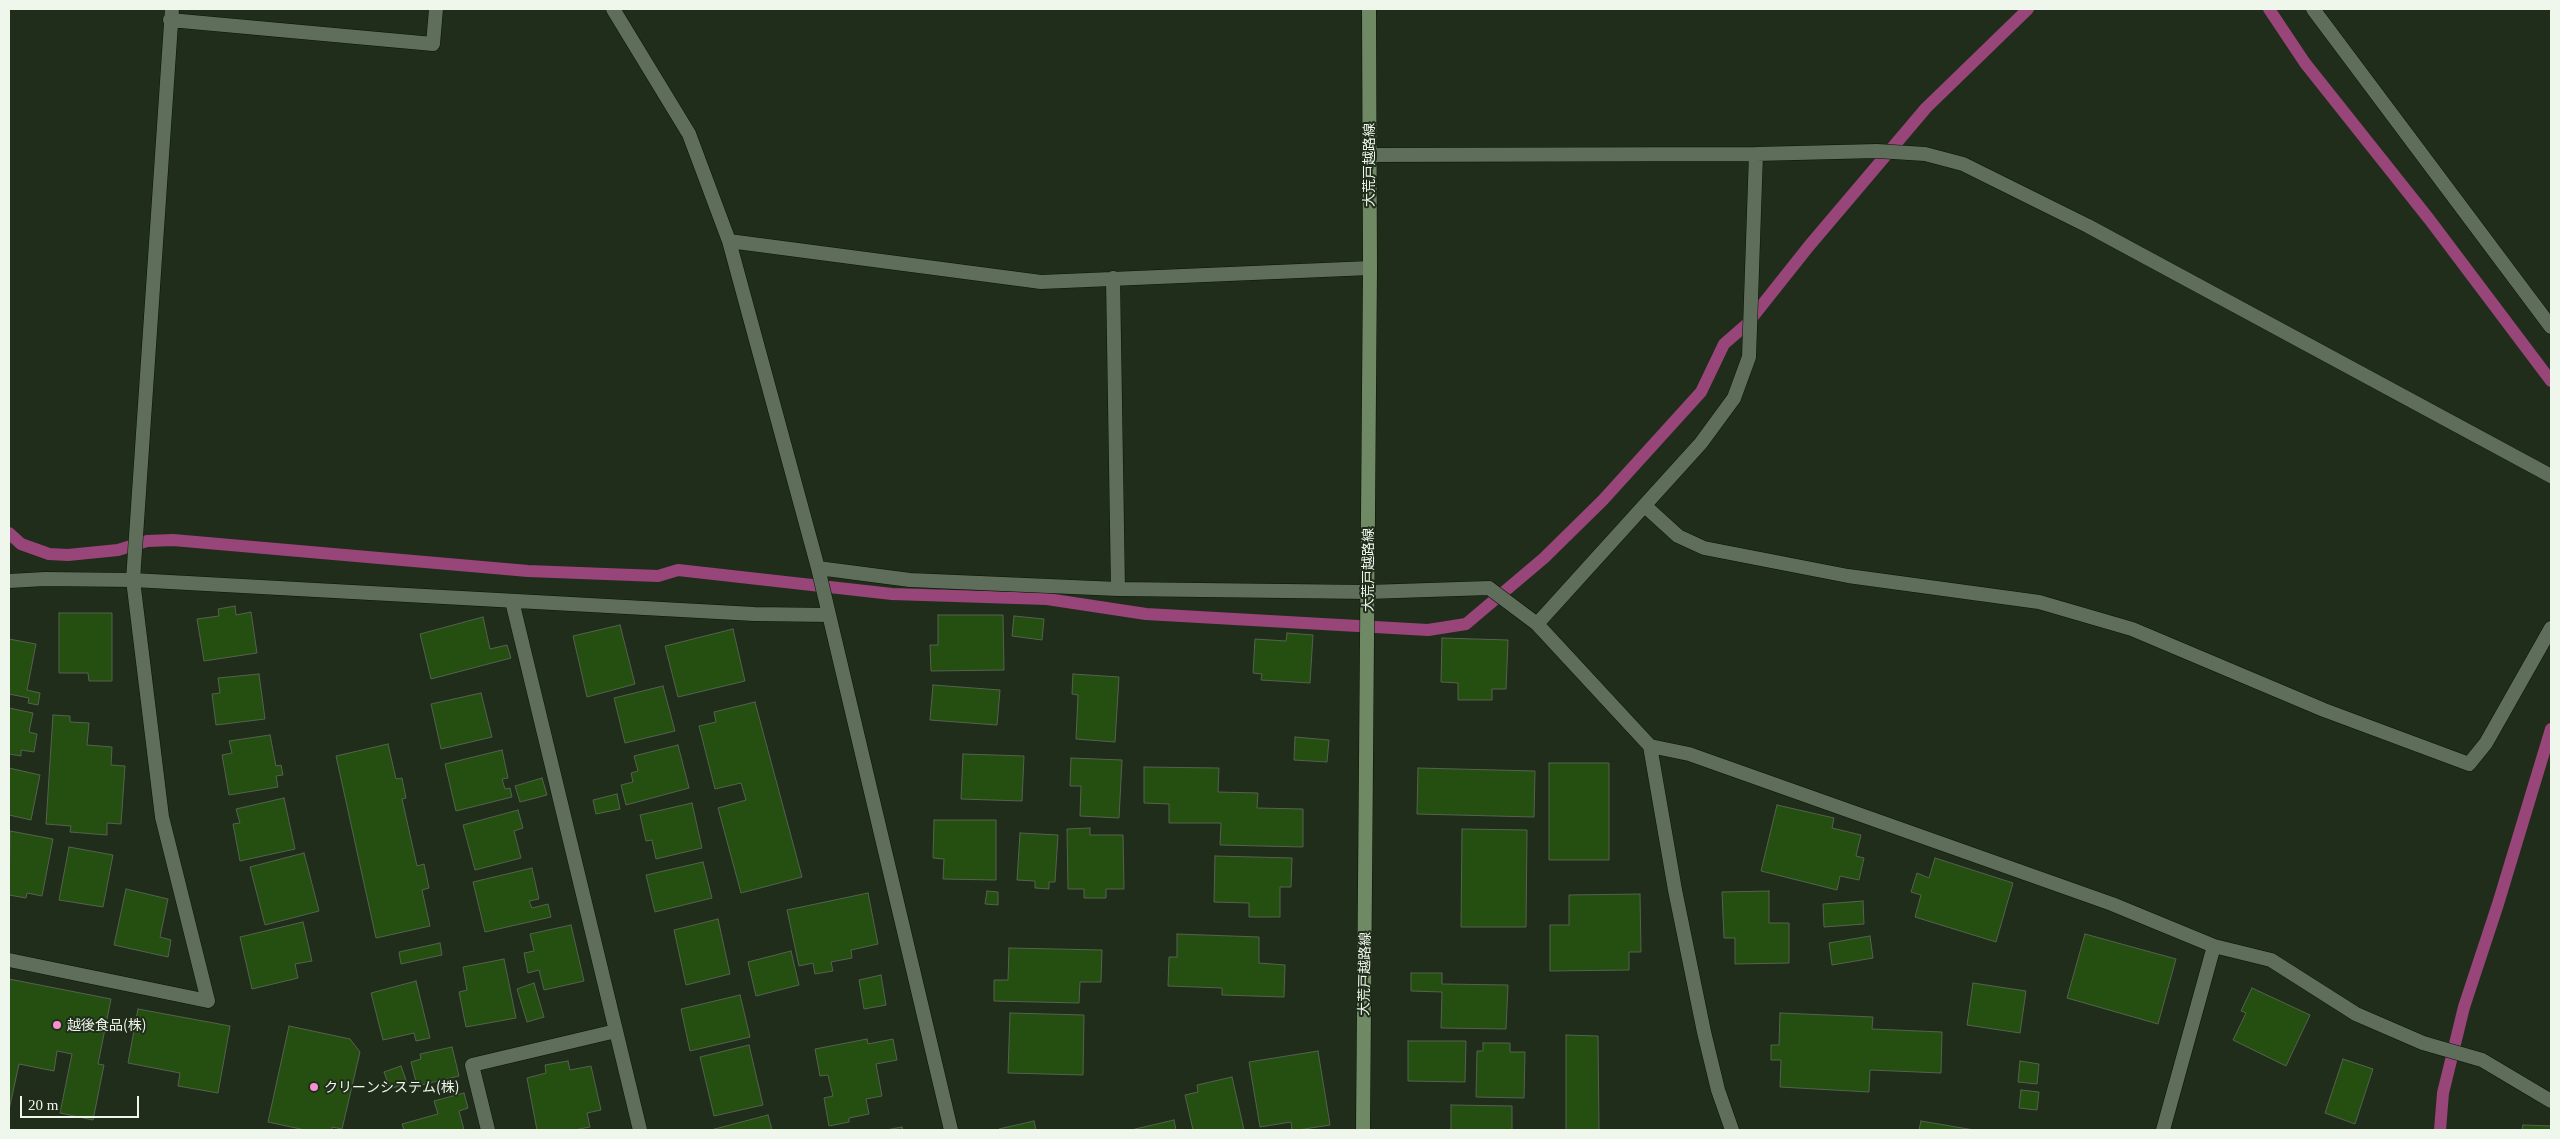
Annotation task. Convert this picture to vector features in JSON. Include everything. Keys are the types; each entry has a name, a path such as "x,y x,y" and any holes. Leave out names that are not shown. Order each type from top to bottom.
{"main road":[{"name":"大荒戸越路線","path":"1363,1130 1370,268 1368,155 1369,9"}],"street":[{"path":"9,960 208,1001 162,817 132,580 171,14 432,44 436,9"},
{"path":"613,9 689,134 729,240 818,568 951,1130"},
{"path":"2314,9 2551,327"},
{"path":"1368,155 1756,154 1877,151 1925,154 1963,164 2088,226 2551,476"},
{"path":"1536,624 1701,443 1734,398 1749,357 1756,154"},
{"path":"729,240 1041,282 1370,268"},
{"path":"1113,278 1118,589"},
{"path":"1644,506 1678,536 1704,548 1848,576 2038,602 2132,629 2324,710 2469,764 2486,743 2551,628"},
{"path":"818,568 910,580 1118,589 1368,592 1489,588 1536,624 1650,746 1675,890 1704,1032 1718,1090 1732,1130"},
{"path":"9,580 132,580 512,602 829,615"},
{"path":"512,602 640,1130"},
{"path":"1650,746 1689,754 2102,901 2214,946 2271,960 2356,1014 2423,1043 2482,1060 2551,1101"},
{"path":"2163,1130 2214,946"},
{"path":"488,1130 472,1065 616,1031"}],"building":[{"path":"235,606 236,615 251,612 257,653 204,661 197,619 219,616 218,609"},
{"path":"59,613 112,613 112,681 89,681 88,673 59,673"},
{"path":"938,615 1003,615 1004,670 931,671 930,645 938,645"},
{"path":"1014,616 1044,619 1042,640 1012,636"},
{"path":"483,617 490,649 507,645 511,658 431,679 420,634"},
{"path":"620,625 635,684 587,697 573,636"},
{"path":"733,629 745,681 678,697 665,646"},
{"path":"1287,633 1313,635 1310,683 1261,680 1262,674 1253,673 1255,639 1286,641"},
{"path":"1442,638 1508,640 1506,689 1492,689 1492,700 1458,700 1458,683 1441,682"},
{"path":"9,639 36,644 27,690 40,693 38,705 28,703 29,698 9,694"},
{"path":"259,674 265,719 216,725 212,694 220,693 218,678"},
{"path":"1073,674 1119,677 1115,742 1076,739 1078,695 1072,694"},
{"path":"933,685 1000,690 997,725 930,720"},
{"path":"663,686 675,731 625,743 614,698"},
{"path":"481,693 492,737 441,749 431,704"},
{"path":"755,702 802,877 741,893 718,808 746,800 741,783 715,789 699,726 716,722 714,712"},
{"path":"9,708 33,713 29,732 37,734 34,752 21,750 21,756 9,754"},
{"path":"53,715 70,716 70,722 89,723 87,745 112,747 111,765 125,766 121,824 107,823 107,835 70,832 71,826 46,824"},
{"path":"270,735 276,766 281,765 283,775 276,776 278,787 229,795 222,755 232,753 229,741"},
{"path":"1295,737 1329,740 1327,762 1294,760"},
{"path":"388,744 396,779 402,778 406,798 402,799 417,866 424,864 429,888 422,890 430,926 376,938 336,756"},
{"path":"678,745 689,788 626,805 621,785 633,782 631,773 638,771 634,756"},
{"path":"502,750 508,778 502,779 505,789 510,788 512,797 456,811 445,764"},
{"path":"963,754 1024,756 1022,801 961,799"},
{"path":"1071,758 1122,760 1119,818 1080,816 1081,786 1070,786"},
{"path":"1549,763 1609,763 1609,860 1549,860"},
{"path":"1144,767 1219,768 1218,792 1258,793 1257,808 1303,809 1303,847 1220,845 1221,823 1169,823 1169,804 1144,803"},
{"path":"9,768 40,775 31,820 9,815"},
{"path":"1418,768 1535,771 1534,817 1417,814"},
{"path":"542,778 547,795 520,802 515,786"},
{"path":"617,794 620,809 596,814 593,800"},
{"path":"284,798 295,849 240,861 233,824 240,823 236,809"},
{"path":"692,803 702,848 656,859 652,840 646,841 640,815"},
{"path":"1777,805 1834,818 1832,828 1861,835 1856,856 1864,858 1859,880 1840,876 1837,890 1761,871"},
{"path":"518,810 523,828 514,831 521,858 475,870 463,825"},
{"path":"934,820 996,820 996,880 943,879 944,859 933,858"},
{"path":"1090,828 1090,835 1123,835 1124,889 1106,889 1106,898 1084,898 1084,889 1068,889 1067,829"},
{"path":"1462,829 1527,830 1526,927 1461,927"},
{"path":"10,831 53,839 42,896 27,893 26,898 9,895"},
{"path":"1020,833 1058,835 1055,882 1049,882 1049,889 1035,888 1035,881 1017,880"},
{"path":"69,847 113,855 103,907 59,900"},
{"path":"304,853 319,911 265,925 250,867"},
{"path":"1215,856 1292,858 1291,887 1280,887 1280,917 1249,917 1249,903 1214,902"},
{"path":"1935,858 2013,883 1996,942 1915,917 1921,895 1911,892 1917,873 1929,878"},
{"path":"703,862 712,898 655,912 646,875"},
{"path":"532,868 539,899 529,901 532,908 548,904 551,917 485,932 473,882"},
{"path":"126,889 168,899 160,937 171,940 168,957 114,945"},
{"path":"987,891 998,892 998,905 985,904"},
{"path":"1769,891 1769,923 1789,923 1789,963 1735,964 1735,938 1724,938 1722,892"},
{"path":"868,893 878,944 851,950 852,958 831,962 833,971 815,974 813,963 799,966 787,910"},
{"path":"1640,894 1641,952 1629,952 1629,970 1550,971 1550,925 1569,925 1569,895"},
{"path":"1863,901 1864,924 1824,927 1823,904"},
{"path":"718,919 730,974 686,985 674,930"},
{"path":"303,922 312,961 295,964 298,978 252,989 240,937"},
{"path":"571,925 584,981 544,990 539,970 528,973 524,953 534,951 530,934"},
{"path":"1177,934 1259,937 1259,963 1285,965 1284,997 1222,995 1222,988 1168,986 1169,957 1177,957"},
{"path":"2085,934 2176,959 2158,1024 2067,998"},
{"path":"1870,936 1873,958 1832,965 1829,943"},
{"path":"440,943 442,955 401,964 399,952"},
{"path":"1009,948 1102,950 1101,982 1080,982 1079,1003 994,1001 994,980 1008,980"},
{"path":"791,951 799,985 756,996 748,962"},
{"path":"504,959 516,1018 466,1027 459,992 467,990 463,967"},
{"path":"1411,973 1442,973 1442,984 1508,985 1506,1029 1441,1028 1442,992 1411,991"},
{"path":"881,975 886,1005 864,1009 859,980"},
{"name":"越後食品(株)","path":"9,979 111,999 98,1064 104,1065 93,1120 60,1113 72,1054 57,1051 54,1071 19,1064 9,1110"},
{"path":"416,981 430,1038 416,1041 414,1033 383,1040 371,993"},
{"path":"534,983 544,1017 527,1022 517,989"},
{"path":"1973,983 2026,991 2020,1033 1967,1025"},
{"path":"2252,988 2310,1015 2286,1066 2233,1040 2246,1013 2241,1011"},
{"path":"740,995 750,1037 690,1051 681,1009"},
{"path":"138,1009 230,1026 218,1093 178,1086 180,1073 128,1063"},
{"path":"1010,1013 1084,1015 1083,1075 1008,1073"},
{"path":"1780,1013 1873,1017 1872,1029 1942,1032 1941,1073 1870,1070 1869,1092 1780,1087 1781,1060 1771,1060 1771,1045 1779,1045"},
{"name":"クリーンシステム(株)","path":"289,1026 350,1039 360,1052 342,1129 332,1127 332,1130 305,1130 268,1122"},
{"path":"1566,1035 1598,1036 1599,1130 1566,1130"},
{"path":"867,1039 868,1044 893,1039 897,1060 876,1064 882,1096 866,1099 869,1114 849,1118 849,1122 829,1126 824,1098 833,1096 828,1075 820,1076 815,1049"},
{"path":"1408,1041 1466,1041 1465,1082 1408,1081"},
{"path":"1483,1043 1510,1043 1510,1052 1525,1052 1524,1098 1476,1097 1477,1051 1483,1051"},
{"path":"749,1045 763,1105 714,1116 700,1057"},
{"path":"452,1047 459,1076 417,1086 411,1062 421,1059 420,1054"},
{"path":"1318,1051 1330,1125 1292,1130 1291,1122 1260,1127 1249,1062"},
{"path":"2343,1059 2373,1069 2355,1124 2325,1113"},
{"path":"568,1061 570,1070 591,1066 601,1110 587,1113 590,1127 574,1130 537,1130 527,1078 546,1073 545,1065"},
{"path":"2020,1061 2039,1064 2037,1084 2018,1082"},
{"path":"401,1066 407,1083 390,1089 384,1072"},
{"path":"1232,1077 1244,1130 1193,1130 1185,1095 1198,1092 1197,1085"},
{"path":"2021,1090 2039,1092 2037,1110 2019,1108"},
{"path":"464,1093 468,1108 459,1111 464,1130 404,1130 402,1124 438,1114 434,1101"},
{"path":"1451,1105 1512,1106 1512,1130 1451,1130"},
{"path":"768,1115 772,1130 711,1130"},
{"path":"1174,1120 1176,1130 1131,1130"},
{"path":"1034,1121 1036,1130 999,1130 999,1129"},
{"path":"1921,1121 1974,1130 1919,1130"},
{"path":"2523,1125 2551,1126 2551,1130 2522,1130"},
{"path":"902,1127 903,1130 886,1130"}],"waterway":[{"path":"9,533 21,544 49,554 68,555 118,550 147,541 173,540 528,571 658,576 678,570 892,594 1047,599 1146,614 1428,630 1466,624 1544,558 1603,500 1701,392 1724,344 1747,324 1809,246 1926,108 2028,9"},
{"path":"2269,9 2305,63 2429,219 2551,381"},
{"path":"2440,1130 2443,1093 2464,1007 2498,904 2551,729"}],"place":[{"name":"越後食品(株)","path":"57,1025"},
{"name":"クリーンシステム(株)","path":"314,1087"}]}
